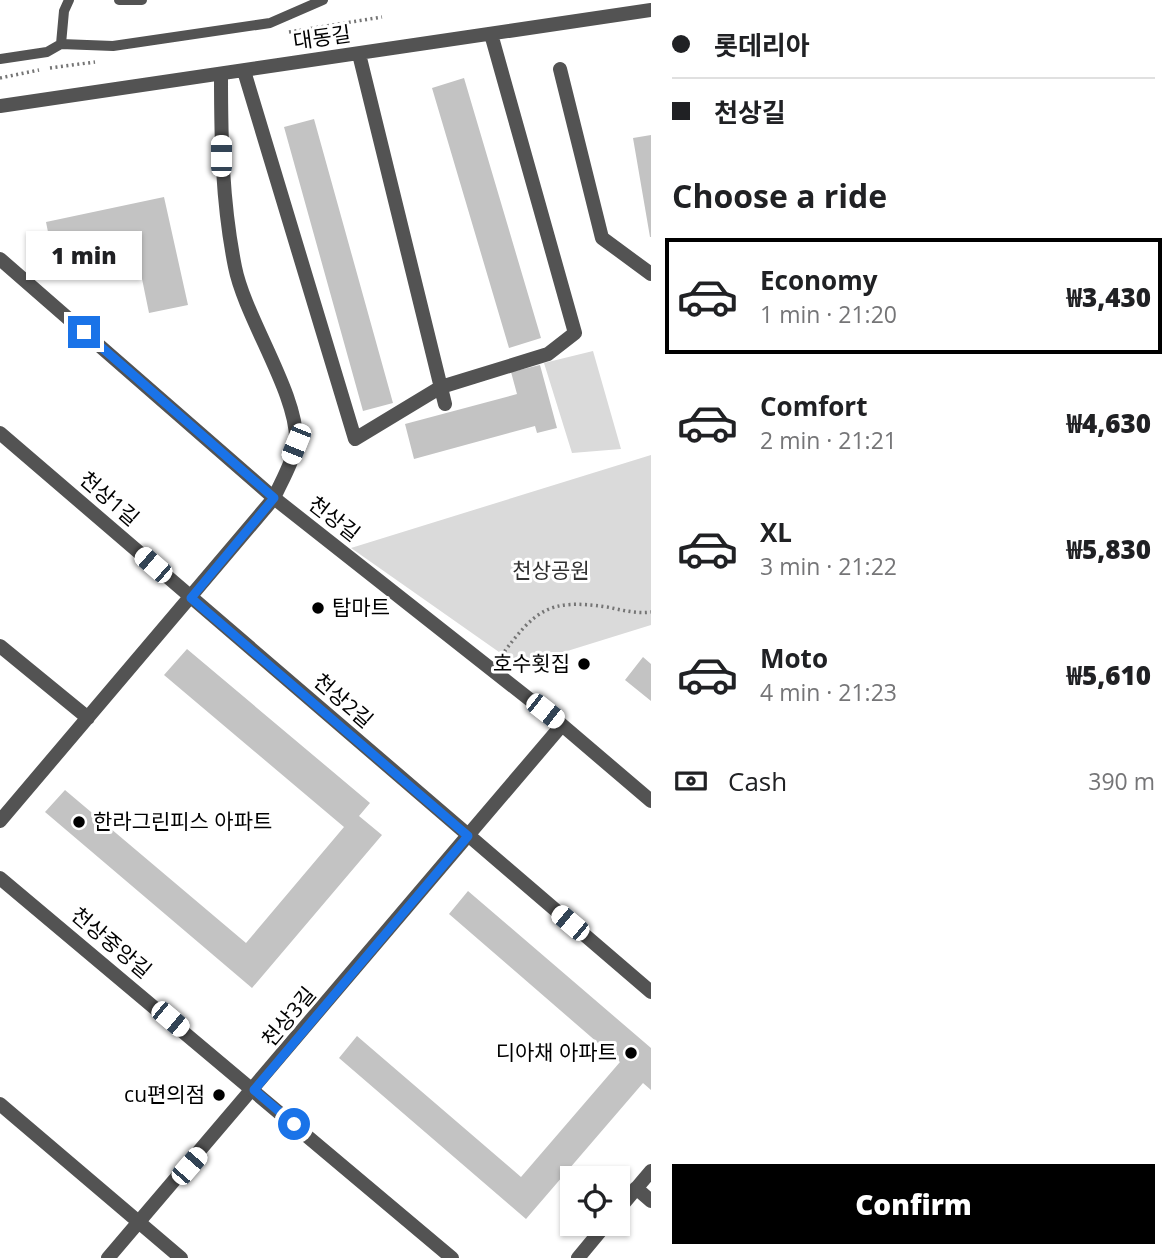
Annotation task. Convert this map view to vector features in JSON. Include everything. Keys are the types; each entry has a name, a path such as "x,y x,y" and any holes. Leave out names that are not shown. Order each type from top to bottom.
{"street":[{"name":"대동길","path":"0,106 651,10"},
{"path":"244,71 355,439 441,387 548,354 575,333 491,34"},
{"path":"359,54 445,404"},
{"path":"560,69 602,238 651,274"},
{"path":"0,821 274,498 296,444 292,412 259,336 235,270 222,183 221,75"},
{"name":"천상길","path":"0,259 274,498 562,725 651,802"},
{"name":"천상1길","path":"0,433 191,598"},
{"name":"천상2길","path":"191,598 468,836"},
{"path":"0,646 88,718"},
{"name":"천상3길","path":"108,1258 254,1090 562,725"},
{"path":"468,836 651,992"},
{"name":"천상중앙길","path":"0,878 452,1258"},
{"path":"0,1104 181,1258"},
{"path":"630,1195 651,1171"},
{"path":"636,1188 651,1201"},
{"path":"578,1258 596,1236"}],"lane":[{"path":"61,44 64,10 69,0"},
{"path":"119,0 142,0"},
{"path":"0,59 47,52 61,44 113,46 270,23 323,0"}],"path":[{"path":"491,669 530,618 547,608 581,603 651,612"}],"green space":[{"path":"593,351 621,449 572,453 544,363"},
{"name":"천상공원","path":"651,455 651,625 519,666 351,548"}],"building":[{"path":"464,78 541,338 509,348 432,88"},
{"path":"314,119 393,403 363,411 284,127"},
{"path":"651,135 651,237 650,237 633,138"},
{"path":"164,197 188,305 149,313 134,240 53,257 46,222"},
{"path":"540,365 557,428 537,433 535,426 414,459 405,424 517,394 511,372"},
{"name":"한라그린피스 아파트","path":"187,649 370,803 359,816 382,835 252,988 45,812 65,790 246,943 344,827 164,675"},
{"path":"643,657 651,664 651,701 625,680"},
{"name":"디아채 아파트","path":"468,891 651,1048 651,1090 643,1083 572,1166 560,1166 560,1179 526,1219 339,1058 357,1036 521,1177 620,1062 449,914"}],"place":[{"name":"탑마트","path":"318,608"},
{"name":"호수횟집","path":"584,664"},
{"name":"한라그린피스 아파트","path":"79,822"},
{"name":"디아채 아파트","path":"631,1053"},
{"name":"cu편의점","path":"219,1095"}],"route":[{"path":"84,332 274,498 191,598 468,836 254,1090 294,1124"}]}
